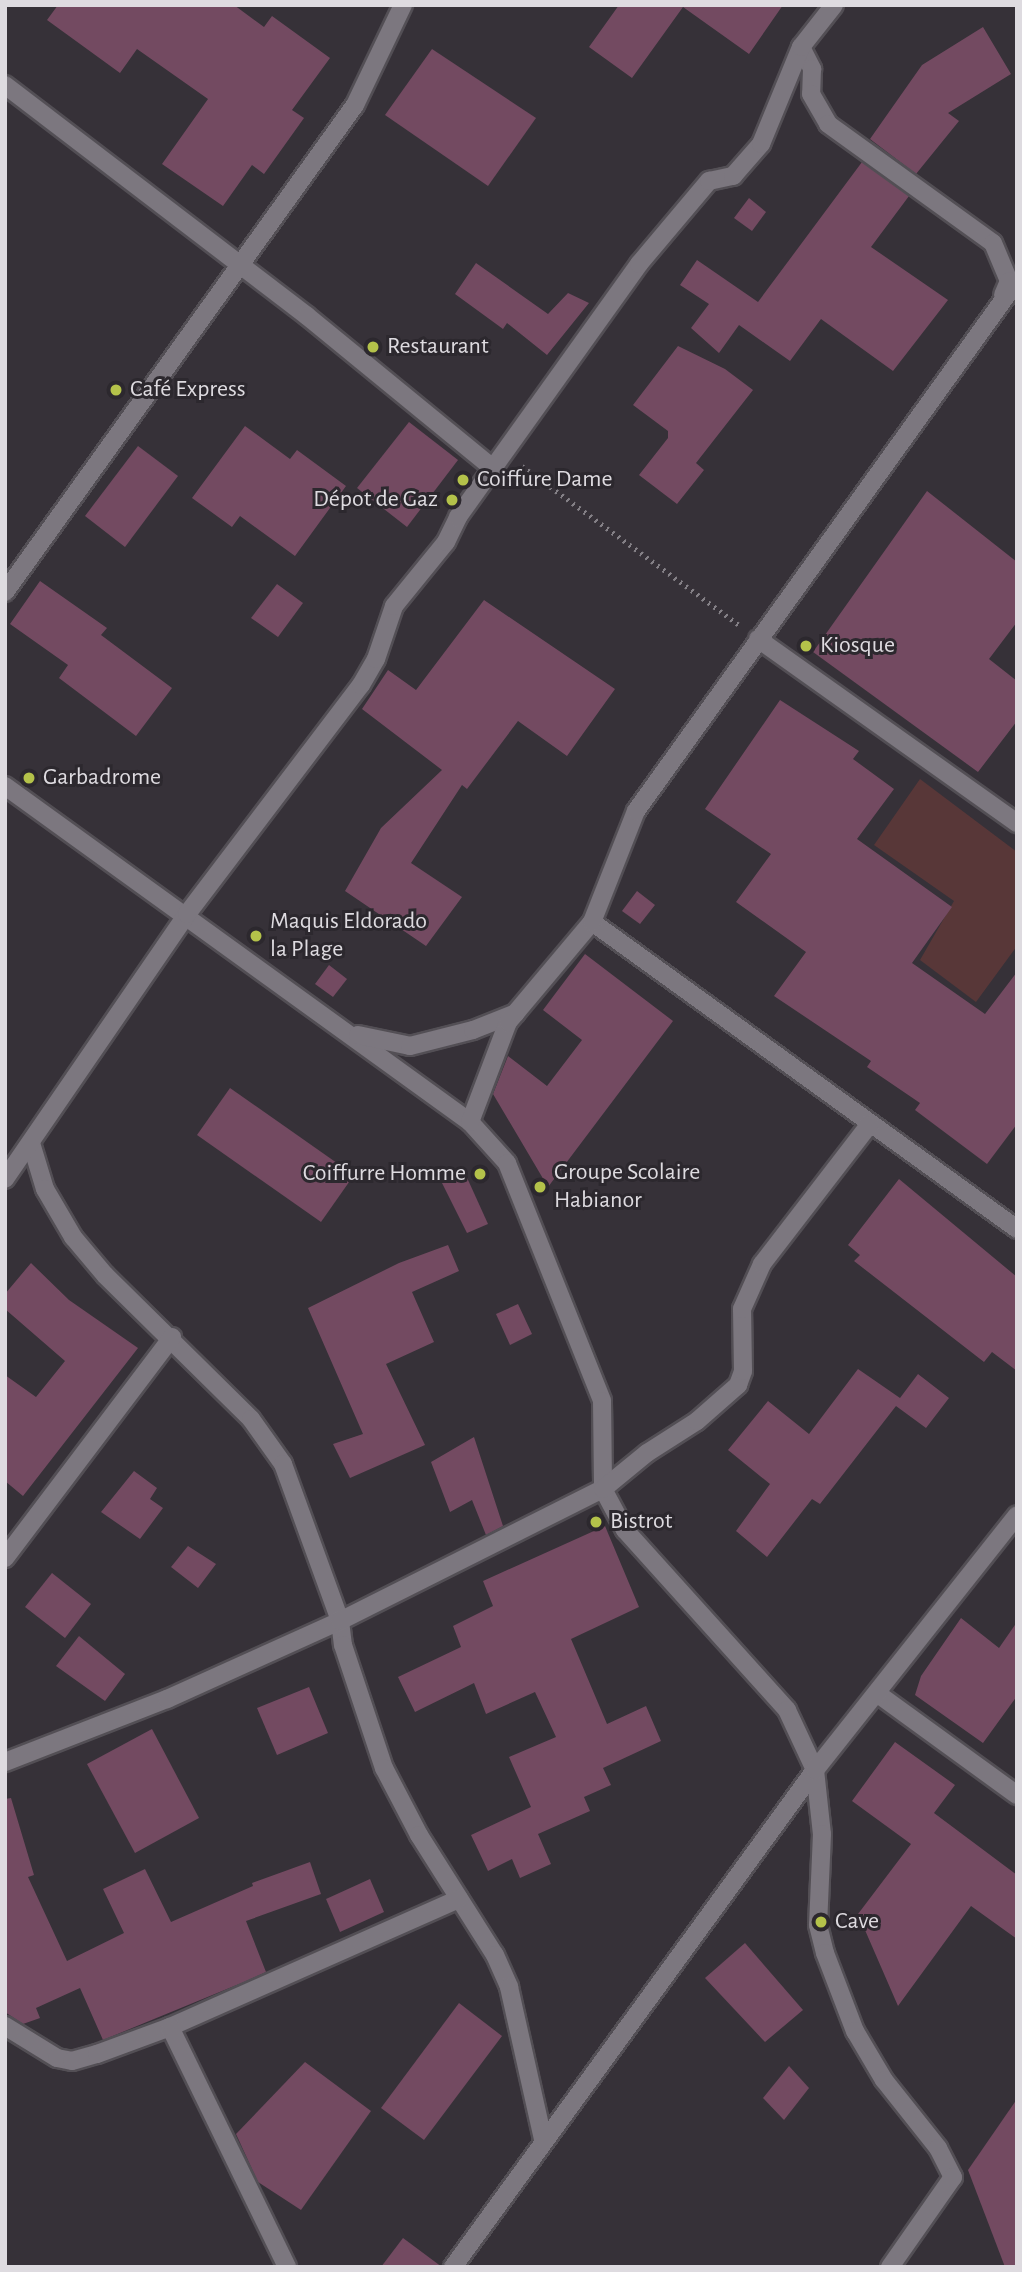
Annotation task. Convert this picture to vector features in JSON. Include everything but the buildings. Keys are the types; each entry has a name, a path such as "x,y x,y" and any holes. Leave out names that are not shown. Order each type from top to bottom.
{"street":[{"path":"5,592 355,105 403,5"},
{"path":"5,1180 187,914 360,685 376,659 394,606 446,542 494,469 507,456 639,264 709,181 733,176 761,144 801,47 834,5"},
{"path":"801,47 812,69 811,94 828,124 993,243 1009,281 999,305"},
{"path":"5,85 242,265 494,469"},
{"path":"470,1122 493,1054 516,1013 592,922 636,811 725,693 758,639 831,543 1017,281"},
{"path":"758,639 1017,823"},
{"path":"5,786 187,914 470,1122 507,1163 602,1401 603,1489 625,1530 787,1710 815,1770 822,1834 818,1925 825,1953 855,2031 953,2177 890,2267"},
{"path":"592,922 869,1125 1017,1229"},
{"path":"351,1034 410,1046 473,1030 516,1013"},
{"path":"5,1762 167,1699 340,1621 603,1489 647,1453 697,1421 738,1385 743,1371 742,1309 762,1264 869,1125"},
{"path":"31,1143 45,1188 73,1237 105,1275 172,1337 251,1419 284,1464 340,1621 344,1645 384,1768 459,1899 495,1955 509,1987 543,2139"},
{"path":"5,1558 172,1337"},
{"path":"453,2267 543,2139 722,1903 815,1770 1017,1515"},
{"path":"878,1693 1017,1795"},
{"path":"5,2026 57,2058 72,2061 170,2027 459,1899"},
{"path":"170,2027 287,2267"}],"path":[{"path":"507,456 758,639"}],"shaded area":[{"path":"920,779 1017,852 1017,946 976,1002 920,960 954,901 874,845"}],"place":[{"name":"Restaurant","path":"373,347"},
{"name":"Café Express","path":"116,390"},
{"name":"Coiffure Dame","path":"463,480"},
{"name":"Dépot de Gaz","path":"452,500"},
{"name":"Kiosque","path":"806,646"},
{"name":"Garbadrome","path":"29,778"},
{"name":"Maquis Eldorado la Plage","path":"256,936"},
{"name":"Coiffurre Homme","path":"480,1174"},
{"name":"Groupe Scolaire Habianor","path":"540,1187"},
{"name":"Bistrot","path":"596,1522"},
{"name":"Cave","path":"821,1922"}]}
